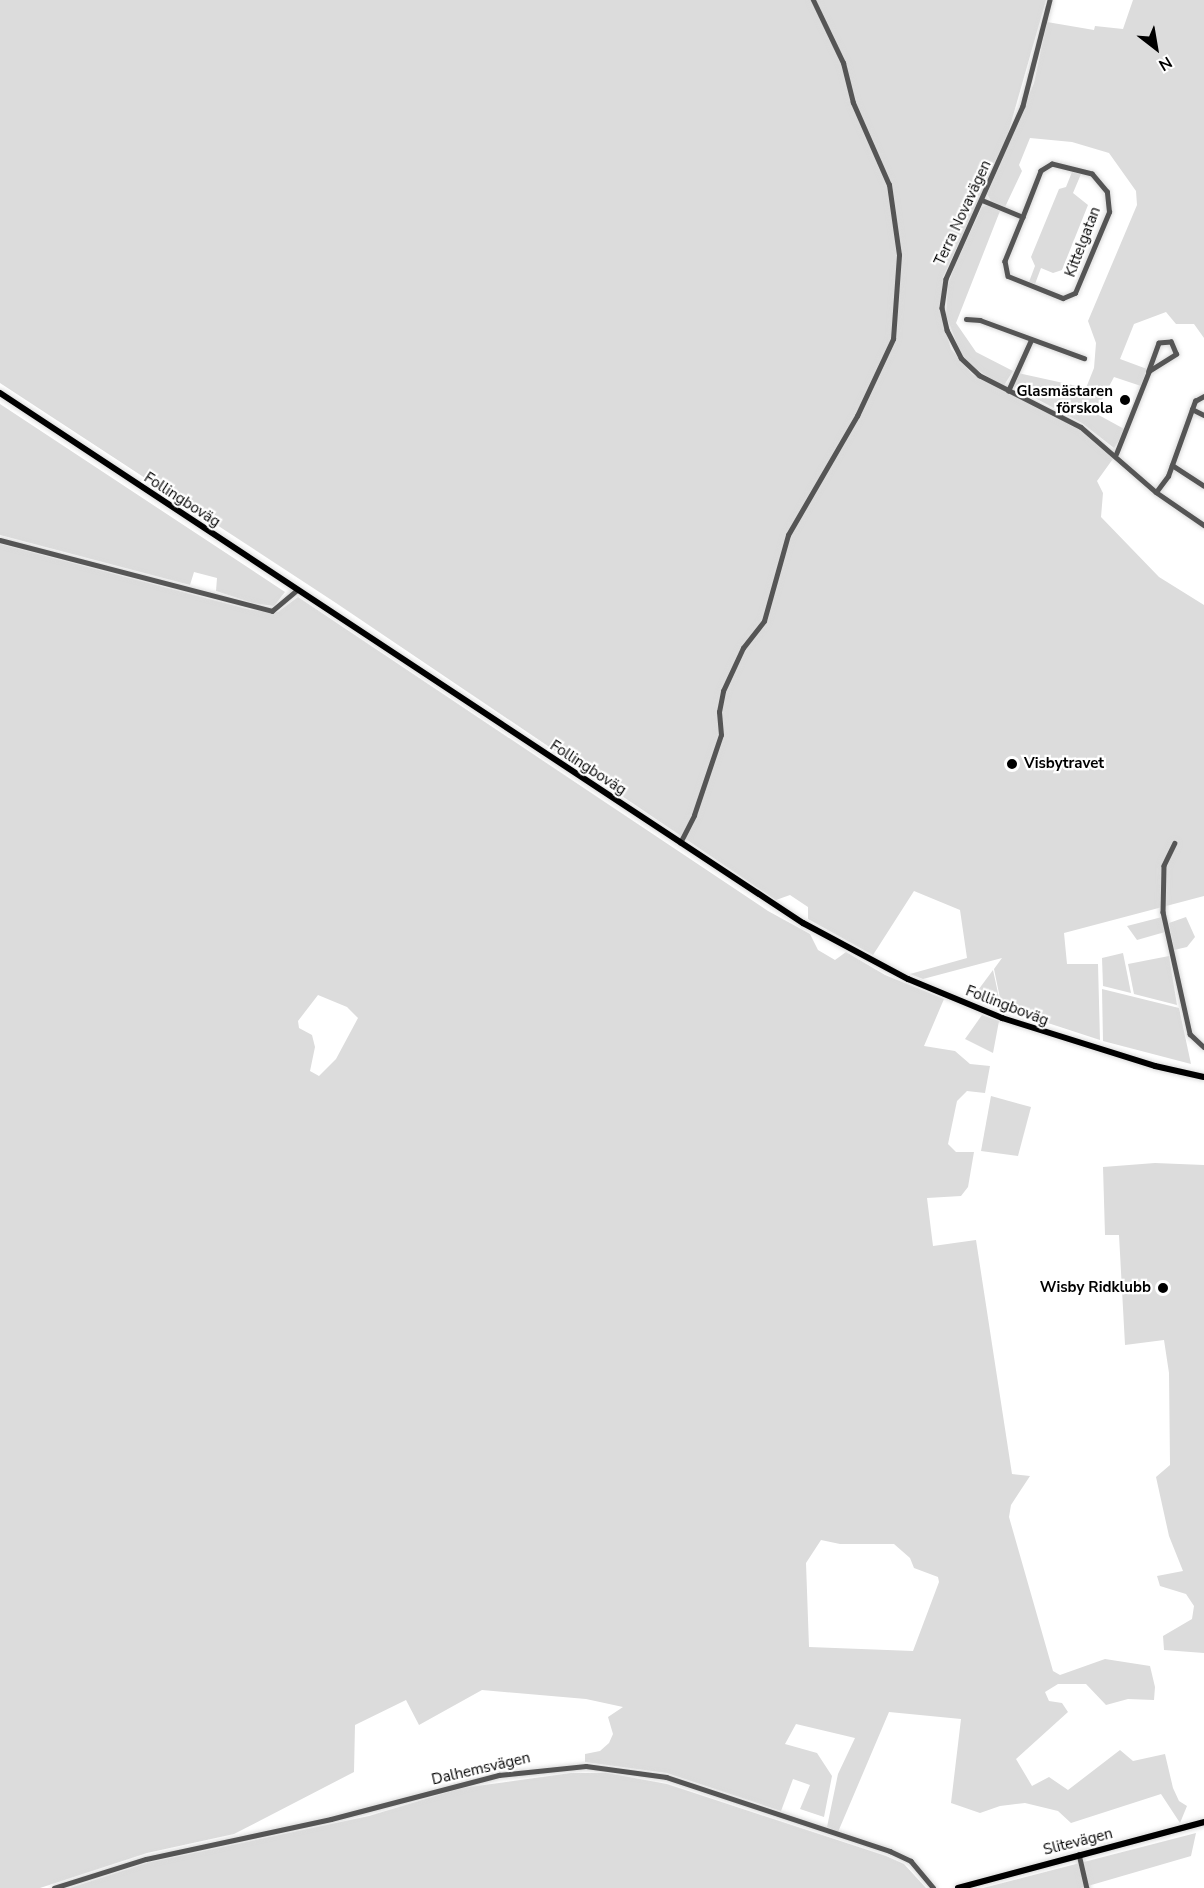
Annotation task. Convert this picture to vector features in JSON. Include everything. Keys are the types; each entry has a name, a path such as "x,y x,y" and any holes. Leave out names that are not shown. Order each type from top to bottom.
{"main road":[{"name":"Follingboväg","path":"0,393 782,911 908,979 1053,1036 1204,1077"},
{"name":"Slitevägen","path":"958,1888 1204,1822"}],"street":[{"path":"680,843 694,815 721,735 718,712 723,691 743,648 764,621 788,535 857,416 893,339 899,255 889,185 853,103 843,63 813,0"},
{"name":"Terra Novavägen","path":"1050,0 1023,106 946,279 944,319 961,358 979,375 1008,391 1059,413 1116,454 1156,492 1204,525"},
{"name":"Kittelgatan","path":"1052,164 1092,174 1107,192 1109,212 1075,293 1058,297 1008,276 1005,261 1023,217 1041,171 1052,164"},
{"path":"982,200 1023,217"},
{"path":"966,319 980,320 1084,358"},
{"path":"1008,391 1031,340"},
{"path":"1116,454 1159,343 1171,342 1176,354 1149,371"},
{"path":"1156,492 1172,465 1195,401 1204,396"},
{"path":"1192,409 1204,415"},
{"path":"1172,465 1204,486"},
{"path":"0,540 272,611 297,590"},
{"path":"1175,843 1164,866 1163,912 1190,1034 1204,1047"},
{"name":"Dalhemsvägen","path":"54,1888 146,1859 331,1819 499,1775 586,1766 666,1777 896,1853 923,1872 934,1888"},
{"path":"1079,1854 1087,1888"}],"shaded area":[{"path":"0,0 1046,0 1005,144 943,277 941,316 951,349 972,374 1079,427 1115,456 1097,481 1103,493 1101,517 1159,577 1204,605 1204,896 1064,933 1067,964 1098,964 1100,1040 1002,1008 994,969 1002,958 923,979 910,974 967,958 960,910 914,891 873,955 808,919 808,907 790,895 776,900 336,603 0,383"},
{"path":"1133,0 1204,0 1204,338 1194,324 1176,324 1166,312 1134,324 1120,359 1147,369 1141,386 1114,377 1095,413 1126,430 1114,448 1082,423 1012,386 1018,373 1086,388 1094,368 1096,343 1088,321 1137,205 1136,191 1109,153 1072,142 1030,138 1019,165 1022,171 1005,207 991,201 987,194 1034,83 1047,22 1094,30 1095,26 1123,29"},
{"path":"1072,172 1081,174 1073,193 1088,205 1062,270 1053,273 1041,268 1035,284 1029,282 1035,266 1031,257 1059,189 1066,187"},
{"path":"988,205 1000,211 956,323 976,352 1013,371 1003,387 969,364 960,352 946,315 948,285 955,265 982,207"},
{"path":"0,404 285,592 274,606 253,603 216,591 217,578 194,572 190,585 0,535"},
{"path":"0,544 251,610 278,612 298,597 768,911 810,934 818,950 835,960 846,952 885,975 944,999 924,1046 955,1051 970,1064 990,1066 985,1093 967,1091 957,1101 948,1144 956,1152 974,1152 968,1187 961,1196 927,1198 933,1246 976,1240 1012,1474 1030,1476 1011,1505 1009,1517 1053,1671 1060,1675 1105,1659 1150,1666 1155,1687 1154,1700 1128,1699 1106,1705 1086,1684 1058,1684 1045,1692 1049,1701 1062,1703 1068,1712 1016,1759 1032,1786 1049,1777 1068,1790 1120,1750 1133,1761 1165,1754 1173,1788 1179,1801 1187,1806 1180,1823 1161,1794 1071,1823 1058,1811 1025,1803 1000,1806 980,1813 951,1803 961,1719 889,1712 838,1832 827,1827 838,1774 855,1738 796,1724 785,1744 817,1753 832,1776 824,1817 800,1809 810,1785 793,1779 781,1811 667,1773 585,1762 585,1754 600,1751 609,1743 613,1734 608,1717 623,1707 586,1699 482,1690 419,1725 406,1700 355,1725 354,1772 234,1834 147,1853 40,1888 0,1888","holes":["318,995 347,1007 358,1018 336,1059 319,1076 310,1071 315,1047 312,1035 299,1028 298,1021","821,1540 840,1544 894,1544 910,1558 914,1568 938,1577 939,1582 913,1651 809,1647 806,1563"]},
{"path":"1162,917 1165,932 1137,940 1127,926"},
{"path":"1186,917 1195,937 1187,947 1174,950 1169,923"},
{"path":"1123,953 1131,993 1103,986 1102,958"},
{"path":"1169,956 1177,1005 1134,994 1128,964"},
{"path":"993,970 1001,1007 973,997"},
{"path":"1102,989 1179,1008 1191,1064 1103,1041"},
{"path":"982,1015 999,1021 993,1053 965,1039"},
{"path":"991,1096 1031,1107 1018,1156 981,1151"},
{"name":"Wisby Ridklubb","path":"1155,1163 1204,1165 1204,1653 1164,1650 1163,1636 1192,1619 1194,1606 1186,1594 1160,1586 1157,1576 1183,1571 1169,1536 1156,1477 1170,1465 1169,1373 1164,1340 1125,1345 1119,1235 1105,1235 1103,1167"},
{"path":"571,1773 607,1773 667,1784 886,1856 904,1864 926,1888 70,1888 147,1863 369,1816 462,1788"},
{"path":"1196,1833 1191,1856 1081,1888 983,1888"}],"place":[{"name":"Glasmästaren förskola","path":"1125,400"},
{"name":"Visbytravet","path":"1012,764"},
{"name":"Wisby Ridklubb","path":"1163,1288"}]}
